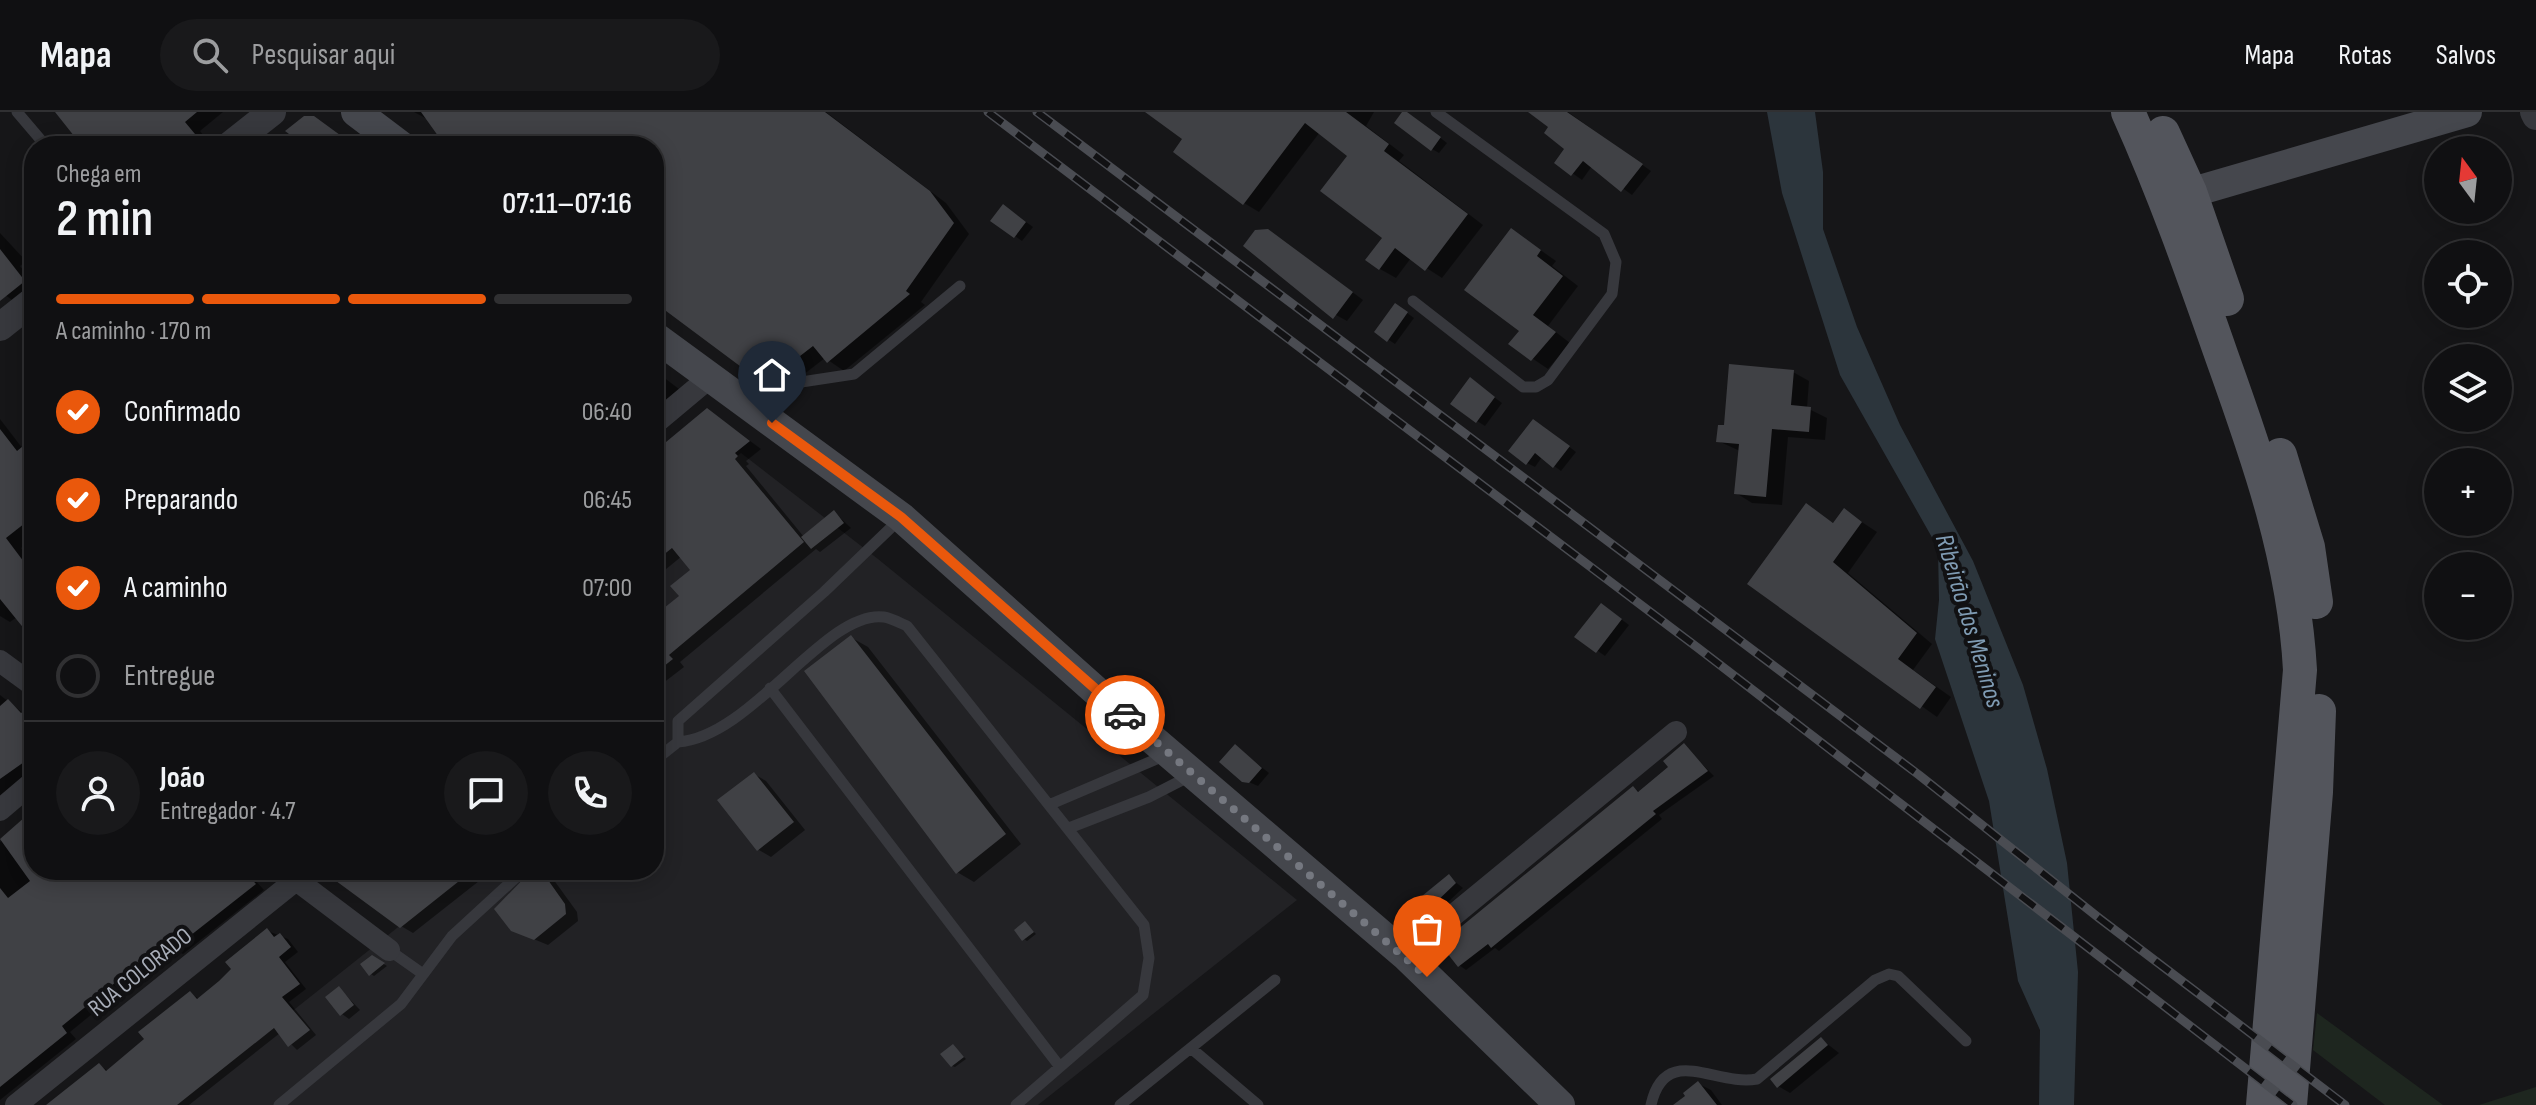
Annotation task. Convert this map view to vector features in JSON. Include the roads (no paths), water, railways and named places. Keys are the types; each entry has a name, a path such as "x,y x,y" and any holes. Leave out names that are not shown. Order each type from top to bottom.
{"main road":[{"path":"356,112 388,136"},
{"path":"2128,112 2179,196"},
{"path":"2153,112 2268,487 2291,579 2300,670 2304,785 2290,1105"},
{"path":"2179,196 2467,112"},
{"path":"664,344 901,517 1170,754 1405,955 1560,1105"},
{"path":"2263,1105 2304,785"}],"street":[{"path":"242,136 272,112"},
{"path":"0,327 24,308"},
{"path":"664,416 709,378"},
{"path":"0,661 24,679"},
{"path":"1405,955 1676,732"},
{"path":"0,810 24,790"},
{"name":"RUA COLORADO","path":"16,1105 283,880"},
{"path":"296,880 389,950"}],"lane":[{"path":"17,112 37,136"},
{"path":"1413,301 1523,387 1536,387 1548,380 1612,294 1616,262 1604,234 1436,112"},
{"path":"749,408 775,386 854,374 960,286"},
{"path":"678,742 678,721 824,592 901,517"},
{"path":"664,753 678,742 700,740 731,724 770,688 853,622 884,616 907,626 1144,925 1149,958 1143,995 1016,1105"},
{"path":"770,688 1060,1067"},
{"path":"1051,804 1170,754"},
{"path":"1069,828 1149,797 1194,774"},
{"path":"279,1105 401,1004 452,936 513,880"},
{"path":"389,950 423,974"},
{"path":"1651,1105 1655,1087 1664,1076 1678,1070 1757,1079 1875,980 1889,974 1898,976 1966,1041"},
{"path":"1120,1105 1275,980"},
{"path":"1192,1049 1258,1105"}],"water":[{"name":"Ribeirão dos Meninos","path":"1767,112 1815,112 1823,172 1823,229 1857,327 1900,425 1973,561 2023,685 2047,769 2067,863 2078,972 2074,1105 2039,1105 2040,1030 2018,981 1989,801 1935,639 1939,600 1938,548 1840,375 1782,193"}],"railway":[{"path":"988,112 1698,648 2293,1105"},
{"path":"1037,112 1919,775 2099,918 2345,1105"}]}
